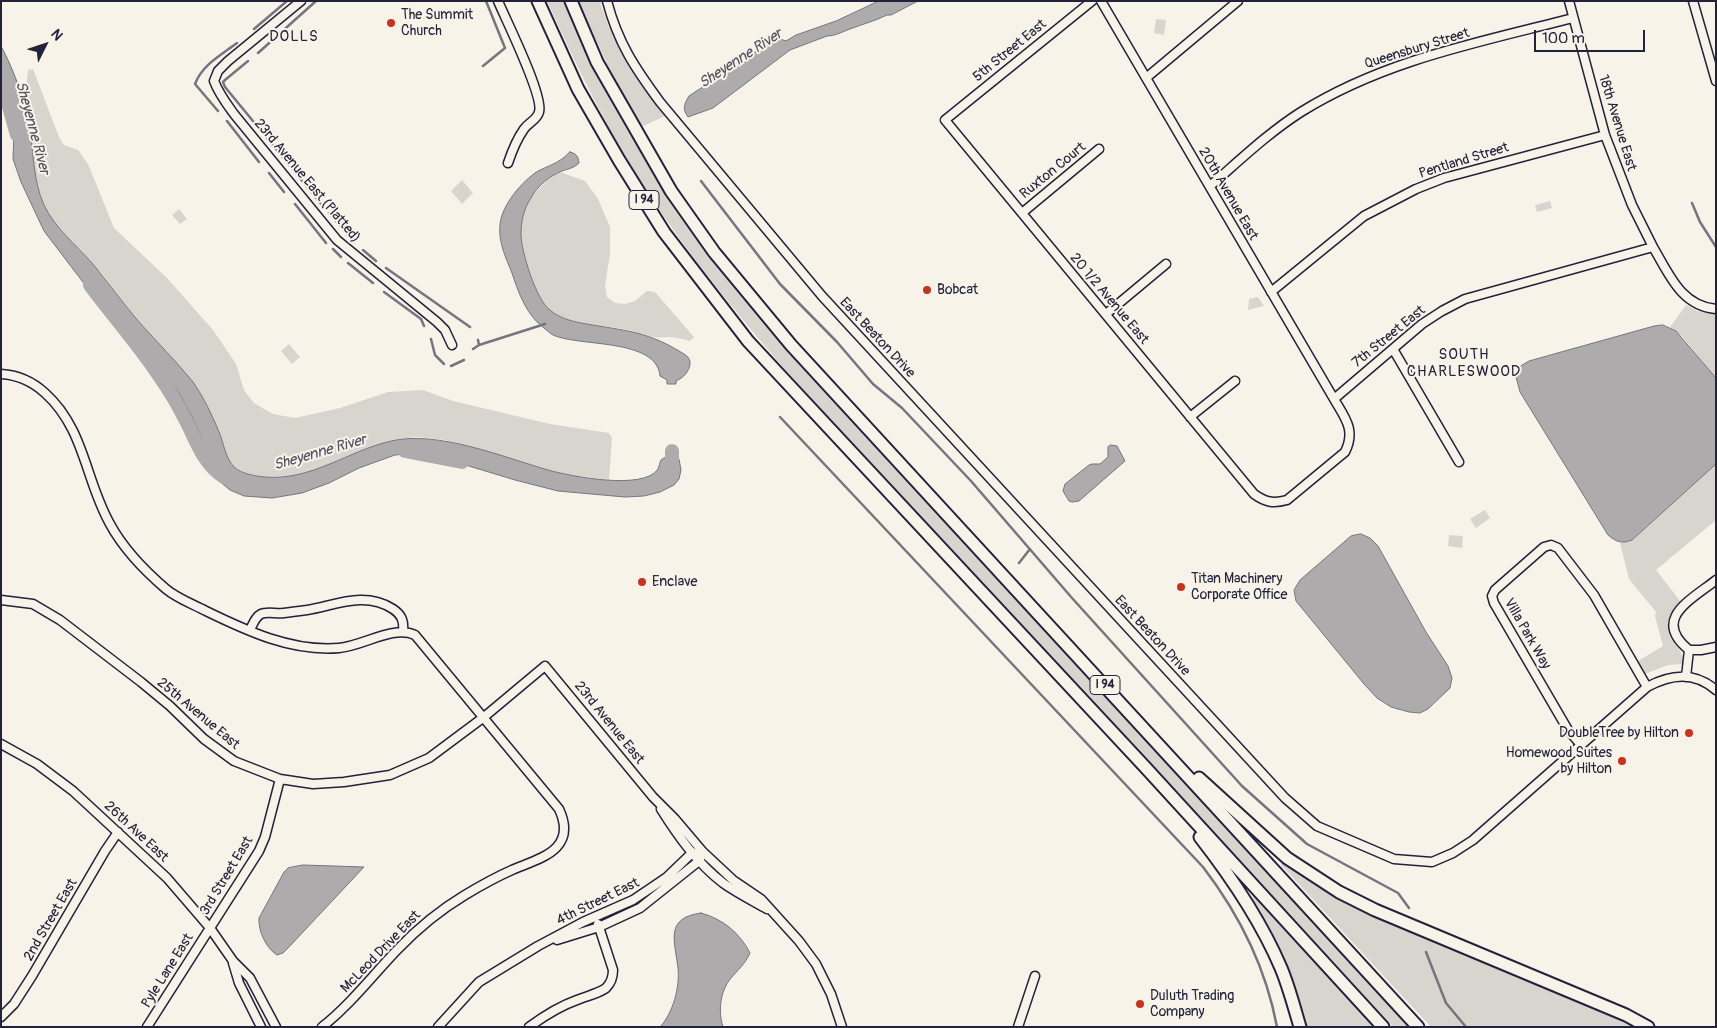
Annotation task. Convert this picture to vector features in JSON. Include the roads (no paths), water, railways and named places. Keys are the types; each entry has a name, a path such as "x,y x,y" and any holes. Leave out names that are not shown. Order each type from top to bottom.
{"highway":[{"name":"I 94","path":"571,1 597,62 635,130 671,191 714,252 791,345 1418,1027"},
{"name":"I 94","path":"538,3 578,89 664,232 704,286 754,347 1146,767 1383,1027"},
{"path":"1147,732 1287,858 1339,892 1375,910 1626,1015 1648,1027"},
{"path":"1146,767 1211,851 1247,903 1281,967 1300,1027"}],"street":[{"name":"23rd Avenue East (Platted)","path":"301,1 228,61 218,71 214,81 216,86 220,95 234,114 337,240 437,322 445,330 452,345"},
{"path":"498,1 520,50 540,107 537,117 526,126 521,134 508,163"},
{"name":"East Beaton Drive","path":"607,1 613,25 621,44 638,73 822,296 1285,798 1317,826 1394,859 1432,862 1453,854 1473,840 1647,687 1671,676 1700,680 1716,690"},
{"name":"5th Street East","path":"945,120 1092,1"},
{"name":"20th Avenue East","path":"1101,1 1334,399"},
{"path":"1146,78 1238,1"},
{"name":"18th Avenue East","path":"1569,1 1606,135 1632,205 1653,247"},
{"path":"1693,1 1716,81"},
{"name":"Queensbury Street","path":"1210,186 1274,131 1294,117 1329,96 1362,80 1397,66 1433,55 1573,18"},
{"name":"20 1/2 Avenue East","path":"945,120 1254,494 1264,501 1276,503 1287,500 1345,452 1349,443 1350,432 1346,420 1334,399"},
{"name":"Pentland Street","path":"1271,292 1364,216 1416,189 1444,178 1606,135"},
{"name":"Ruxton Court","path":"1022,213 1099,149"},
{"path":"1653,247 1681,293 1702,307 1716,310"},
{"name":"7th Street East","path":"1334,399 1422,324 1465,299 1653,247"},
{"path":"1106,314 1166,264"},
{"path":"1393,349 1459,462"},
{"path":"1,374 10,374 28,380 54,401 69,421 78,439 98,498 109,523 123,544 167,590 180,598 250,630 297,646 322,649 355,645 391,633 403,632 404,624 402,617 385,604 359,599 307,610 266,613 259,615 250,630"},
{"path":"1190,418 1235,381"},
{"name":"Villa Park Way","path":"1581,745 1568,730 1494,603 1492,596 1495,590 1544,547 1551,545 1558,548 1594,595 1647,687"},
{"path":"1716,580 1680,609 1673,620 1673,630 1676,637 1689,650 1716,647"},
{"name":"25th Avenue East","path":"1,600 33,604 60,620 141,682 170,706 204,739 234,761 280,779 313,784 344,782 390,775 429,758 484,717 545,666"},
{"name":"McLeod Drive East","path":"322,1027 343,1009 398,949 430,920 474,890 511,870 547,856 556,848 563,836 564,827 559,809 420,640 403,632"},
{"path":"1686,677 1689,650"},
{"name":"23rd Avenue East","path":"545,666 653,797 673,828 699,861 724,883 775,914"},
{"name":"26th Ave East","path":"1,744 37,764 118,832 167,878 210,928 233,961"},
{"name":"3rd Street East","path":"210,928 262,845 280,779"},
{"name":"23rd Avenue East","path":"653,797 672,815 703,852 734,880 754,893 799,941 816,964 831,994 842,1027"},
{"name":"2nd Street East","path":"1,1017 14,1004 32,976 118,832"},
{"path":"692,853 703,852"},
{"name":"4th Street East","path":"538,946 599,928 640,908 699,861 703,852"},
{"name":"4th Street East","path":"438,1027 479,982 538,946 595,917 634,900 651,889 692,853"},
{"path":"529,1027 547,1014 575,1000 601,991 609,985 613,970 595,917"},
{"name":"Pyle Lane East","path":"147,1027 210,928"},
{"path":"233,961 239,983 261,1027"},
{"path":"233,961 250,978 276,1027"},
{"path":"1018,1027 1035,976"}],"waterway":[{"path":"254,29 287,1"},
{"path":"258,53 316,1"},
{"path":"483,66 505,48 486,1"},
{"path":"218,111 195,84 207,66 237,43"},
{"path":"248,61 223,82 225,87 322,205"},
{"name":"Sheyenne River","path":"1,78 17,135"},
{"path":"227,121 259,162"},
{"path":"269,173 284,192"},
{"path":"701,181 780,284 837,342 873,384 902,408 971,481 1072,598 1242,786 1307,844 1398,893 1409,908"},
{"path":"1692,203 1700,222 1716,247"},
{"path":"295,204 326,243"},
{"path":"329,213 354,242"},
{"path":"333,249 341,257"},
{"path":"363,250 376,261"},
{"path":"348,263 373,283"},
{"path":"386,268 470,327"},
{"name":"Sheyenne River","path":"90,285 152,365 176,402 205,458 224,477"},
{"path":"384,292 421,319 424,326"},
{"path":"478,340 479,345 545,324"},
{"path":"431,339 435,355 444,364"},
{"path":"473,349 479,345"},
{"path":"451,366 464,360"},
{"path":"780,417 1203,867 1228,904 1249,942 1266,984 1277,1027"},
{"name":"Sheyenne River","path":"405,451 462,462"},
{"name":"Sheyenne River","path":"672,451 672,475"},
{"path":"1019,563 1030,549"},
{"path":"1426,952 1446,1003 1466,1027"}],"place":[{"name":"The Summit Church","path":"391,23"},
{"name":"Bobcat","path":"927,290"},
{"name":"Enclave","path":"642,582"},
{"name":"Titan Machinery Corporate Office","path":"1181,587"},
{"name":"DoubleTree by Hilton","path":"1689,733"},
{"name":"Homewood Suites by Hilton","path":"1622,761"},
{"name":"Duluth Trading Company","path":"1140,1004"}],"district":[{"name":"DOLLS","path":"294,37"},
{"name":"SOUTH CHARLESWOOD","path":"1464,364"}]}
